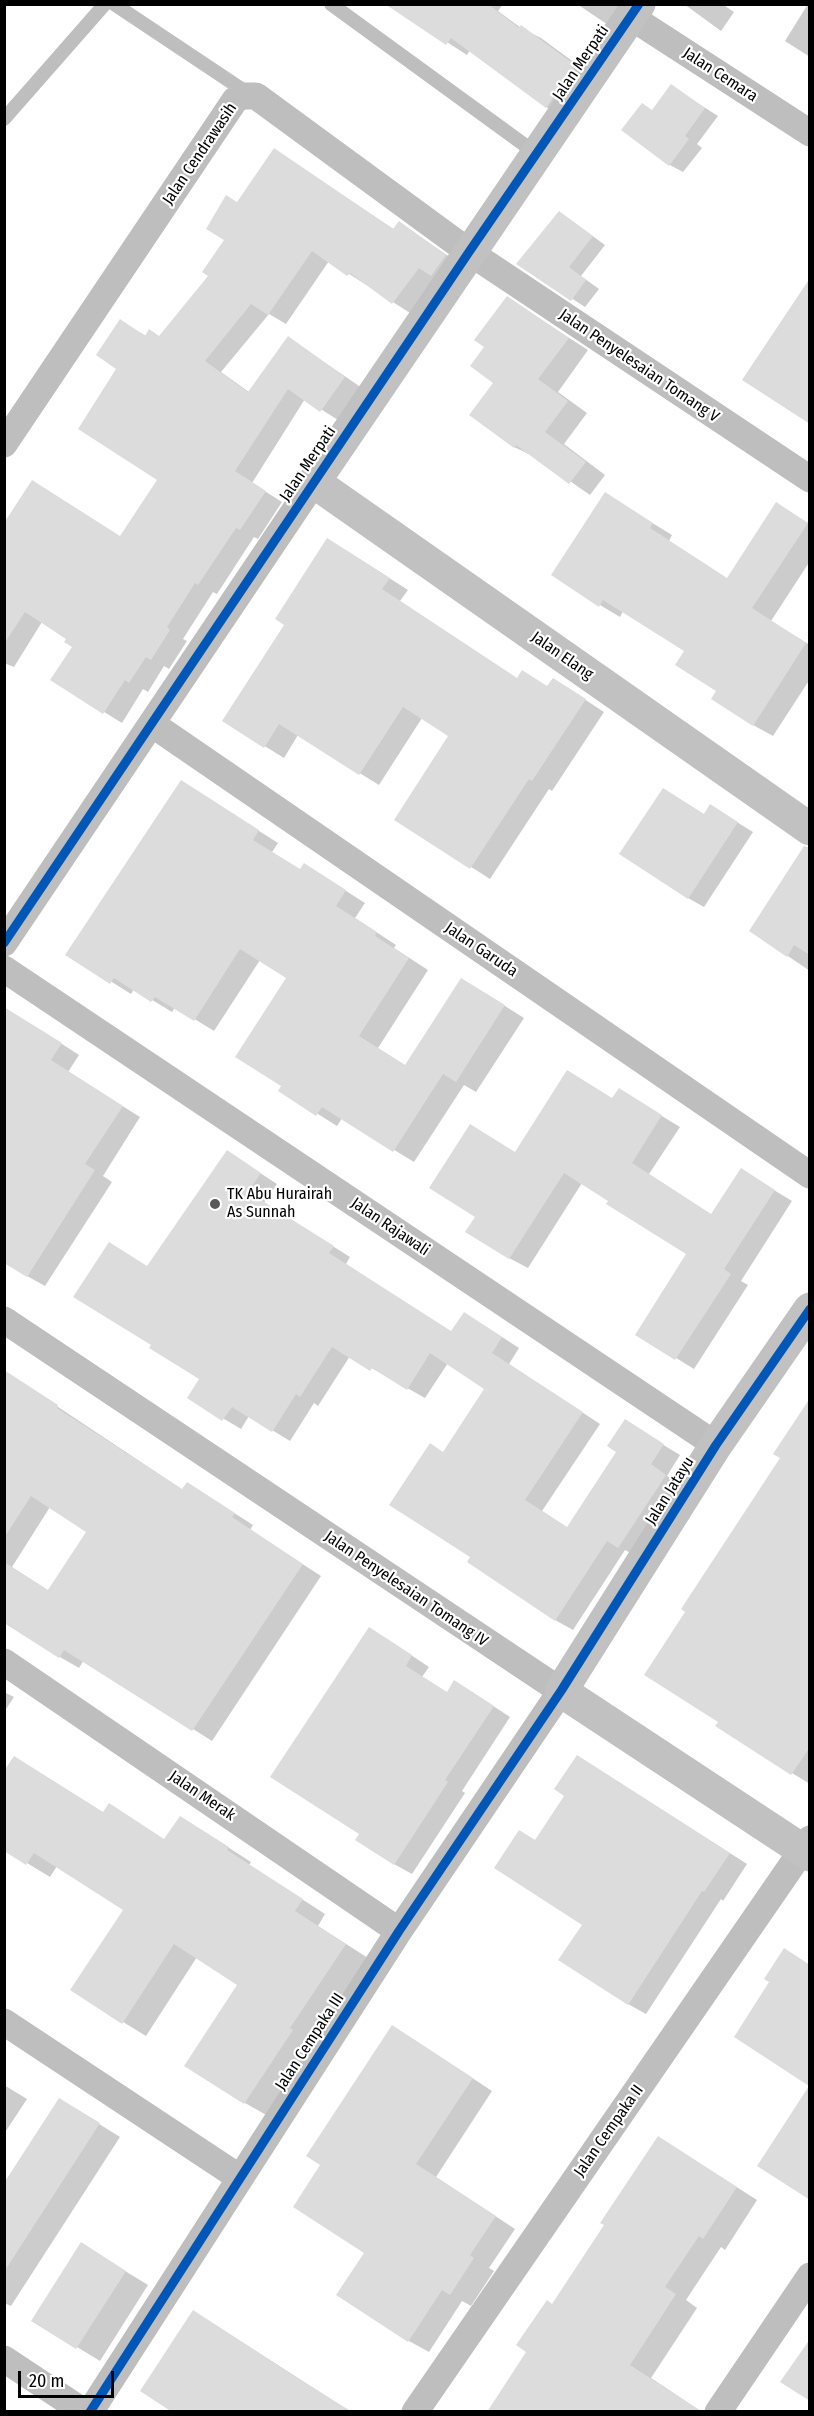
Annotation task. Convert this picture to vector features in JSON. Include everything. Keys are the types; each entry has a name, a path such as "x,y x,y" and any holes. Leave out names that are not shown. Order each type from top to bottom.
{"street":[{"name":"Jalan Merpati","path":"4,944 469,252 635,11"},
{"name":"Jalan Cemara","path":"635,11 810,132"},
{"name":"Jalan Cendrawasih","path":"4,444 235,100 242,96 256,96 469,252"},
{"name":"Jalan Penyelesaian Tomang V","path":"469,252 810,479"},
{"name":"Jalan Elang","path":"314,482 810,829"},
{"name":"Jalan Garuda","path":"152,724 810,1175"},
{"name":"Jalan Rajawali","path":"4,969 716,1445"},
{"name":"Jalan Jatayu","path":"561,1691 716,1445 810,1309"},
{"name":"Jalan Penyelesaian Tomang IV","path":"4,1320 561,1691 807,1848"},
{"name":"Jalan Merak","path":"4,1662 399,1931"},
{"name":"Jalan Cempaka III","path":"90,2412 399,1931 561,1691"},
{"name":"Jalan Cempaka II","path":"415,2412 807,1848"},
{"path":"4,2022 240,2178"},
{"path":"718,2412 810,2276"},
{"path":"4,2359 84,2412"}],"lane":[{"path":"4,119 105,4"},
{"path":"114,4 251,95"},
{"path":"331,4 537,154"}],"building":[{"path":"385,4 488,4 519,28 521,25 575,65 546,108 451,38 446,45"},
{"path":"671,84 705,108 685,136 689,139 669,166 621,130 642,103 652,110"},
{"path":"274,148 393,229 399,221 446,255 431,276 419,268 392,304 350,273 347,276 312,251 268,315 251,304 205,361 248,392 288,336 345,377 320,412 288,389 235,471 266,491 240,530 236,528 198,585 195,583 167,627 170,630 151,660 146,657 129,683 125,680 103,714 50,680 72,647 64,642 66,639 25,612 4,644 4,523 32,480 120,536 157,480 78,429 116,369 96,355 120,319 145,336 149,329 159,336 208,276 202,272 224,240 206,229 226,195 237,202"},
{"path":"559,211 593,236 569,267 586,280 571,301 516,264"},
{"path":"810,278 810,424 742,380"},
{"path":"507,296 569,338 538,379 568,401 545,432 586,462 569,484 516,445 514,448 469,415 493,383 470,366 484,347 474,340"},
{"path":"605,492 653,523 650,528 727,578 776,502 808,523 752,608 806,643 753,726 711,699 716,691 675,665 684,651 603,600 599,607 551,575"},
{"path":"327,538 390,578 382,589 517,678 522,670 547,686 553,678 586,699 532,781 529,779 470,869 394,820 448,736 403,707 359,775 279,724 264,748 222,721 284,625 275,619"},
{"path":"181,780 259,830 253,840 300,869 304,863 346,890 336,906 377,932 375,936 409,958 359,1036 405,1065 461,978 505,1005 456,1082 443,1074 393,1152 322,1107 316,1116 278,1091 281,1086 235,1057 286,978 240,949 194,1021 155,997 151,1002 114,978 110,984 65,955"},
{"path":"663,788 704,814 710,804 738,822 688,899 619,854"},
{"path":"804,846 810,848 810,955 794,945 787,957 749,931"},
{"path":"4,1007 62,1043 51,1060 123,1106 85,1164 95,1170 27,1277 4,1263"},
{"path":"567,1070 612,1098 619,1088 662,1115 632,1163 711,1214 741,1168 775,1190 724,1269 731,1274 675,1360 635,1335 686,1254 606,1204 608,1201 564,1173 509,1259 465,1232 475,1217 429,1188 470,1124 515,1152"},
{"path":"227,1150 261,1173 248,1192 334,1246 329,1253 451,1331 464,1312 502,1337 492,1353 583,1412 525,1500 567,1527 616,1452 607,1446 625,1419 664,1444 651,1464 666,1475 618,1548 607,1541 555,1621 467,1562 470,1557 389,1505 430,1443 443,1452 484,1389 430,1353 407,1390 372,1368 370,1371 332,1347 300,1397 296,1394 272,1432 232,1407 222,1421 187,1398 199,1379 149,1348 151,1345 73,1297 109,1242 147,1266"},
{"path":"4,1370 58,1405 57,1408 182,1489 187,1482 235,1513 232,1517 303,1564 192,1731 64,1650 59,1658 4,1623 4,1562 48,1590 86,1532 31,1496 4,1538"},
{"path":"810,1398 810,1747 791,1775 715,1726 718,1722 644,1675 685,1612 681,1609 780,1458 773,1454"},
{"path":"369,1627 412,1655 406,1666 447,1692 454,1680 494,1706 445,1780 448,1782 394,1865 355,1840 359,1834 270,1777"},
{"path":"577,1755 730,1853 704,1892 702,1891 628,2005 558,1960 582,1925 494,1868 519,1830 535,1840 564,1796 554,1789"},
{"path":"14,1756 103,1812 109,1803 164,1839 180,1816 229,1847 227,1850 303,1899 295,1911 346,1944 290,2028 293,2030 244,2104 184,2066 237,1985 174,1944 122,2024 70,1990 123,1910 34,1853 26,1865 4,1851 4,1771"},
{"path":"784,1948 810,1965 810,2200 757,2166 809,2086 734,2037 769,1982 764,1979"},
{"path":"392,2025 473,2078 416,2164 496,2216 470,2255 474,2258 450,2295 442,2290 408,2342 336,2295 364,2253 293,2207 320,2165 306,2156"},
{"path":"59,2098 100,2123 4,2272 4,2183"},
{"path":"658,2136 737,2187 703,2239 699,2236 665,2287 676,2294 630,2365 702,2412 487,2412 526,2352 516,2345 547,2300 552,2304 604,2225 600,2223"},
{"path":"81,2242 126,2271 76,2349 31,2321"},
{"path":"193,2310 352,2412 172,2412 140,2391"},
{"path":"810,2339 810,2401 780,2382"}],"cycle path":[{"path":"4,943 469,252 639,4"},
{"path":"90,2412 399,1931 561,1691 716,1445 810,1309"}],"place":[{"name":"TK Abu Hurairah As Sunnah","path":"215,1204"}]}
